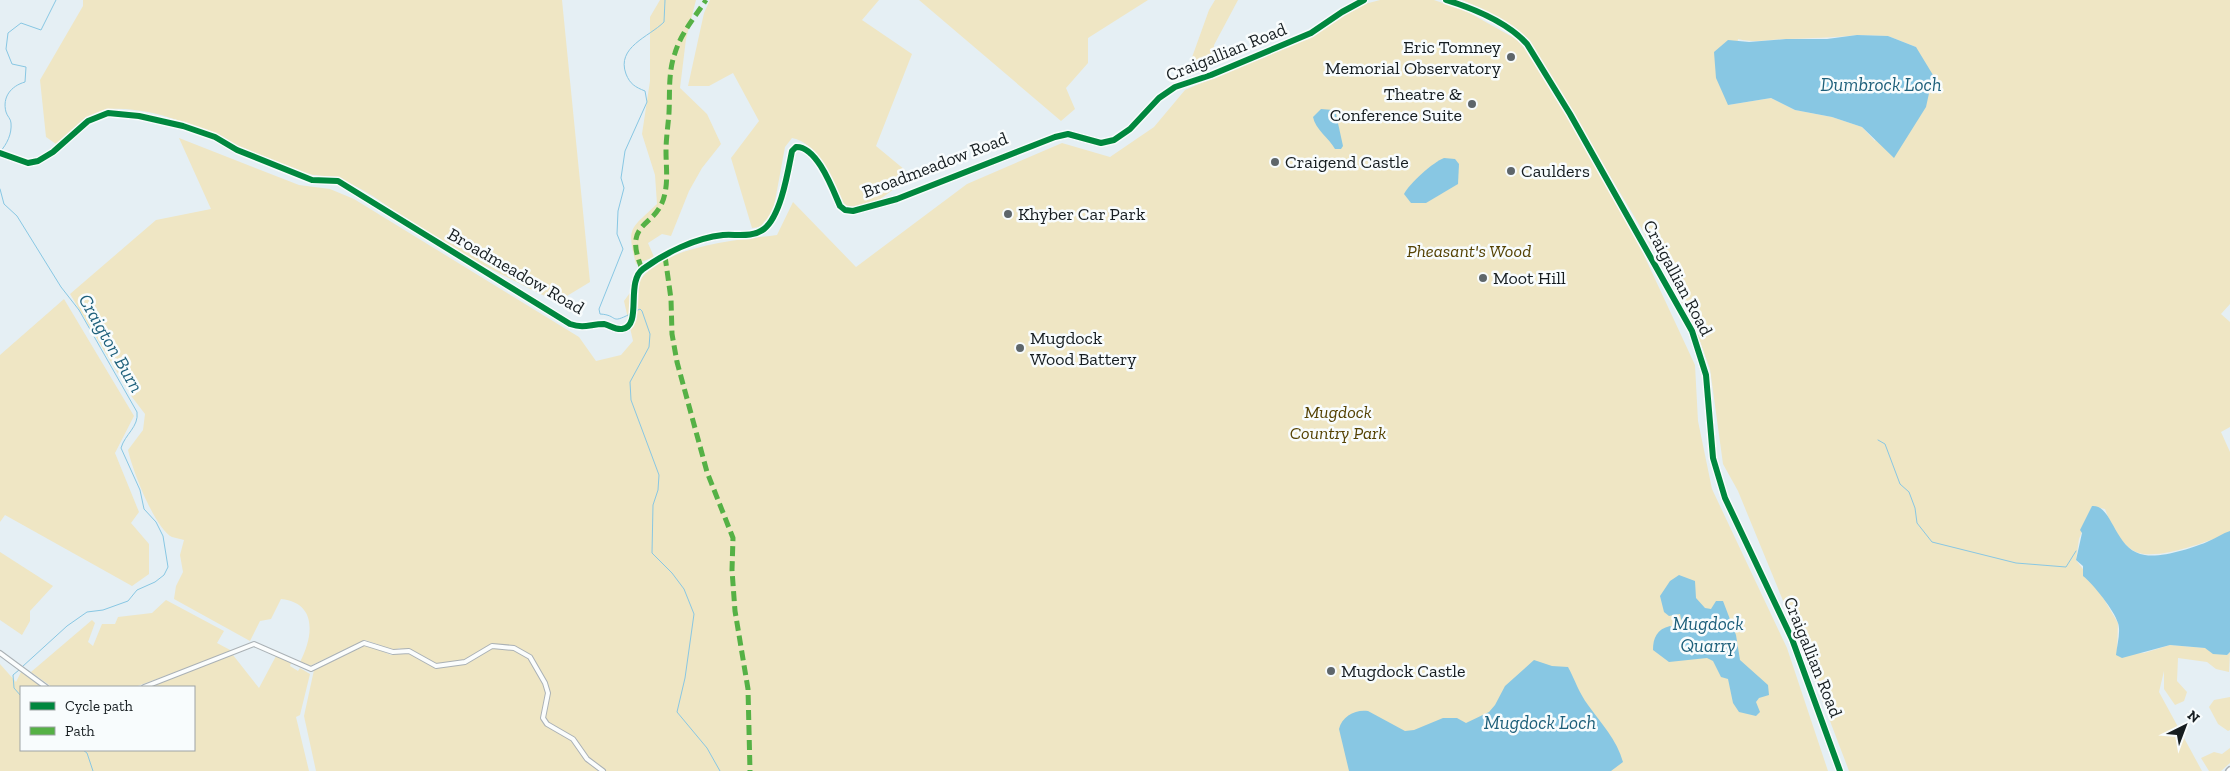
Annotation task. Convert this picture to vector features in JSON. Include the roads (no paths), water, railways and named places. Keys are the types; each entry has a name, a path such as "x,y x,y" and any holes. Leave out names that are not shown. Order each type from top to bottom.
{"street":[{"name":"Craigallian Road","path":"1022,148 1068,134 1101,143 1114,140 1130,129 1159,98 1175,87 1211,75 1311,33 1364,0"},
{"name":"Craigallian Road","path":"1446,0 1494,20 1520,37 1527,44 1570,114 1692,331 1706,375 1713,458 1725,498 1792,639 1840,771"},
{"name":"Broadmeadow Road","path":"0,153 28,163 38,161 53,152 88,121 108,113 140,116 183,126 215,137 237,150 312,180 338,181 570,324 585,328 604,324 620,329 629,325 633,318 632,307 639,272 665,256 702,240 724,235 748,235 764,229 776,210 792,151 796,147 806,150 819,164 840,206 845,210 853,211 897,199 1022,148"},
{"path":"147,686 254,644 311,669 364,643 393,652 409,651 436,666 465,662 492,646 514,648 530,656 546,683 548,692 543,718 547,724 573,739 588,759 602,771"},
{"path":"0,653 45,686"}],"water":[{"name":"Dumbrock Loch","path":"1857,35 1888,36 1916,47 1933,75 1926,107 1894,158 1862,127 1832,117 1795,110 1771,98 1728,105 1716,78 1714,52 1728,40 1749,42 1786,39 1827,39"},
{"path":"1321,109 1333,110 1336,114 1343,146 1341,149 1335,149 1314,121 1313,117"},
{"path":"1444,158 1455,159 1459,164 1458,184 1426,203 1411,203 1404,194 1416,179"},
{"path":"2092,506 2099,507 2105,512 2127,545 2135,552 2145,555 2168,554 2186,549 2203,544 2230,531 2230,652 2227,655 2213,654 2205,648 2170,645 2122,658 2116,655 2119,630 2116,618 2093,585 2083,576 2083,566 2076,560 2082,533 2080,530"},
{"name":"Mugdock Quarry","path":"1679,575 1695,581 1696,598 1705,608 1711,609 1716,601 1723,601 1736,635 1740,660 1768,685 1769,695 1759,698 1756,702 1760,712 1756,716 1739,712 1733,703 1728,679 1721,677 1713,661 1707,658 1669,662 1653,650 1655,638 1662,629 1670,626 1678,630 1683,628 1680,614 1669,616 1664,612 1660,596 1670,581"},
{"name":"Mugdock Loch","path":"1534,660 1552,666 1568,667 1585,700 1613,739 1623,762 1611,771 1349,771 1339,729 1343,720 1350,714 1368,711 1405,731 1414,730 1443,718 1457,718 1466,723 1489,712 1505,686"}],"waterway":[{"name":"Craigton Burn","path":"0,152 7,142 11,131 11,122 5,102 12,89 25,82 26,67 12,64 6,49 8,33 21,23 41,30 56,0"},
{"path":"630,314 616,319 600,314 599,309 623,249 617,234 618,211 624,188 621,178 625,151 647,102 645,91 631,83 624,65 630,50 664,22 665,0"},
{"name":"Craigton Burn","path":"0,189 4,204 17,216 61,287 79,310 137,412 136,422 121,448 140,490 144,509 156,522 163,536 168,567 164,575 155,582 137,590 128,601 103,610 87,612 67,626 22,667"},
{"path":"636,311 640,309 642,311 650,334 649,347 630,382 631,400 659,475 658,490 653,505 652,553 672,573 684,589 694,614 685,678 677,712 707,748 720,771"},
{"path":"1878,440 1885,444 1900,484 1909,492 1915,508 1917,523 1932,542 2016,563 2066,567 2076,551"},
{"name":"Craigton Burn","path":"19,670 13,675 14,688 20,695"},
{"name":"Craigton Burn","path":"84,751 87,753 93,771"}],"place":[{"name":"Eric Tomney Memorial Observatory","path":"1511,57"},
{"name":"Theatre & Conference Suite","path":"1472,104"},
{"name":"Craigend Castle","path":"1275,162"},
{"name":"Caulders","path":"1511,171"},
{"name":"Khyber Car Park","path":"1008,214"},
{"name":"Moot Hill","path":"1483,278"},
{"name":"Mugdock Wood Battery","path":"1020,348"},
{"name":"Mugdock Castle","path":"1331,671"}],"park label":[{"name":"Pheasant's Wood","path":"1469,251"},
{"name":"Mugdock Country Park","path":"1338,422"}]}
